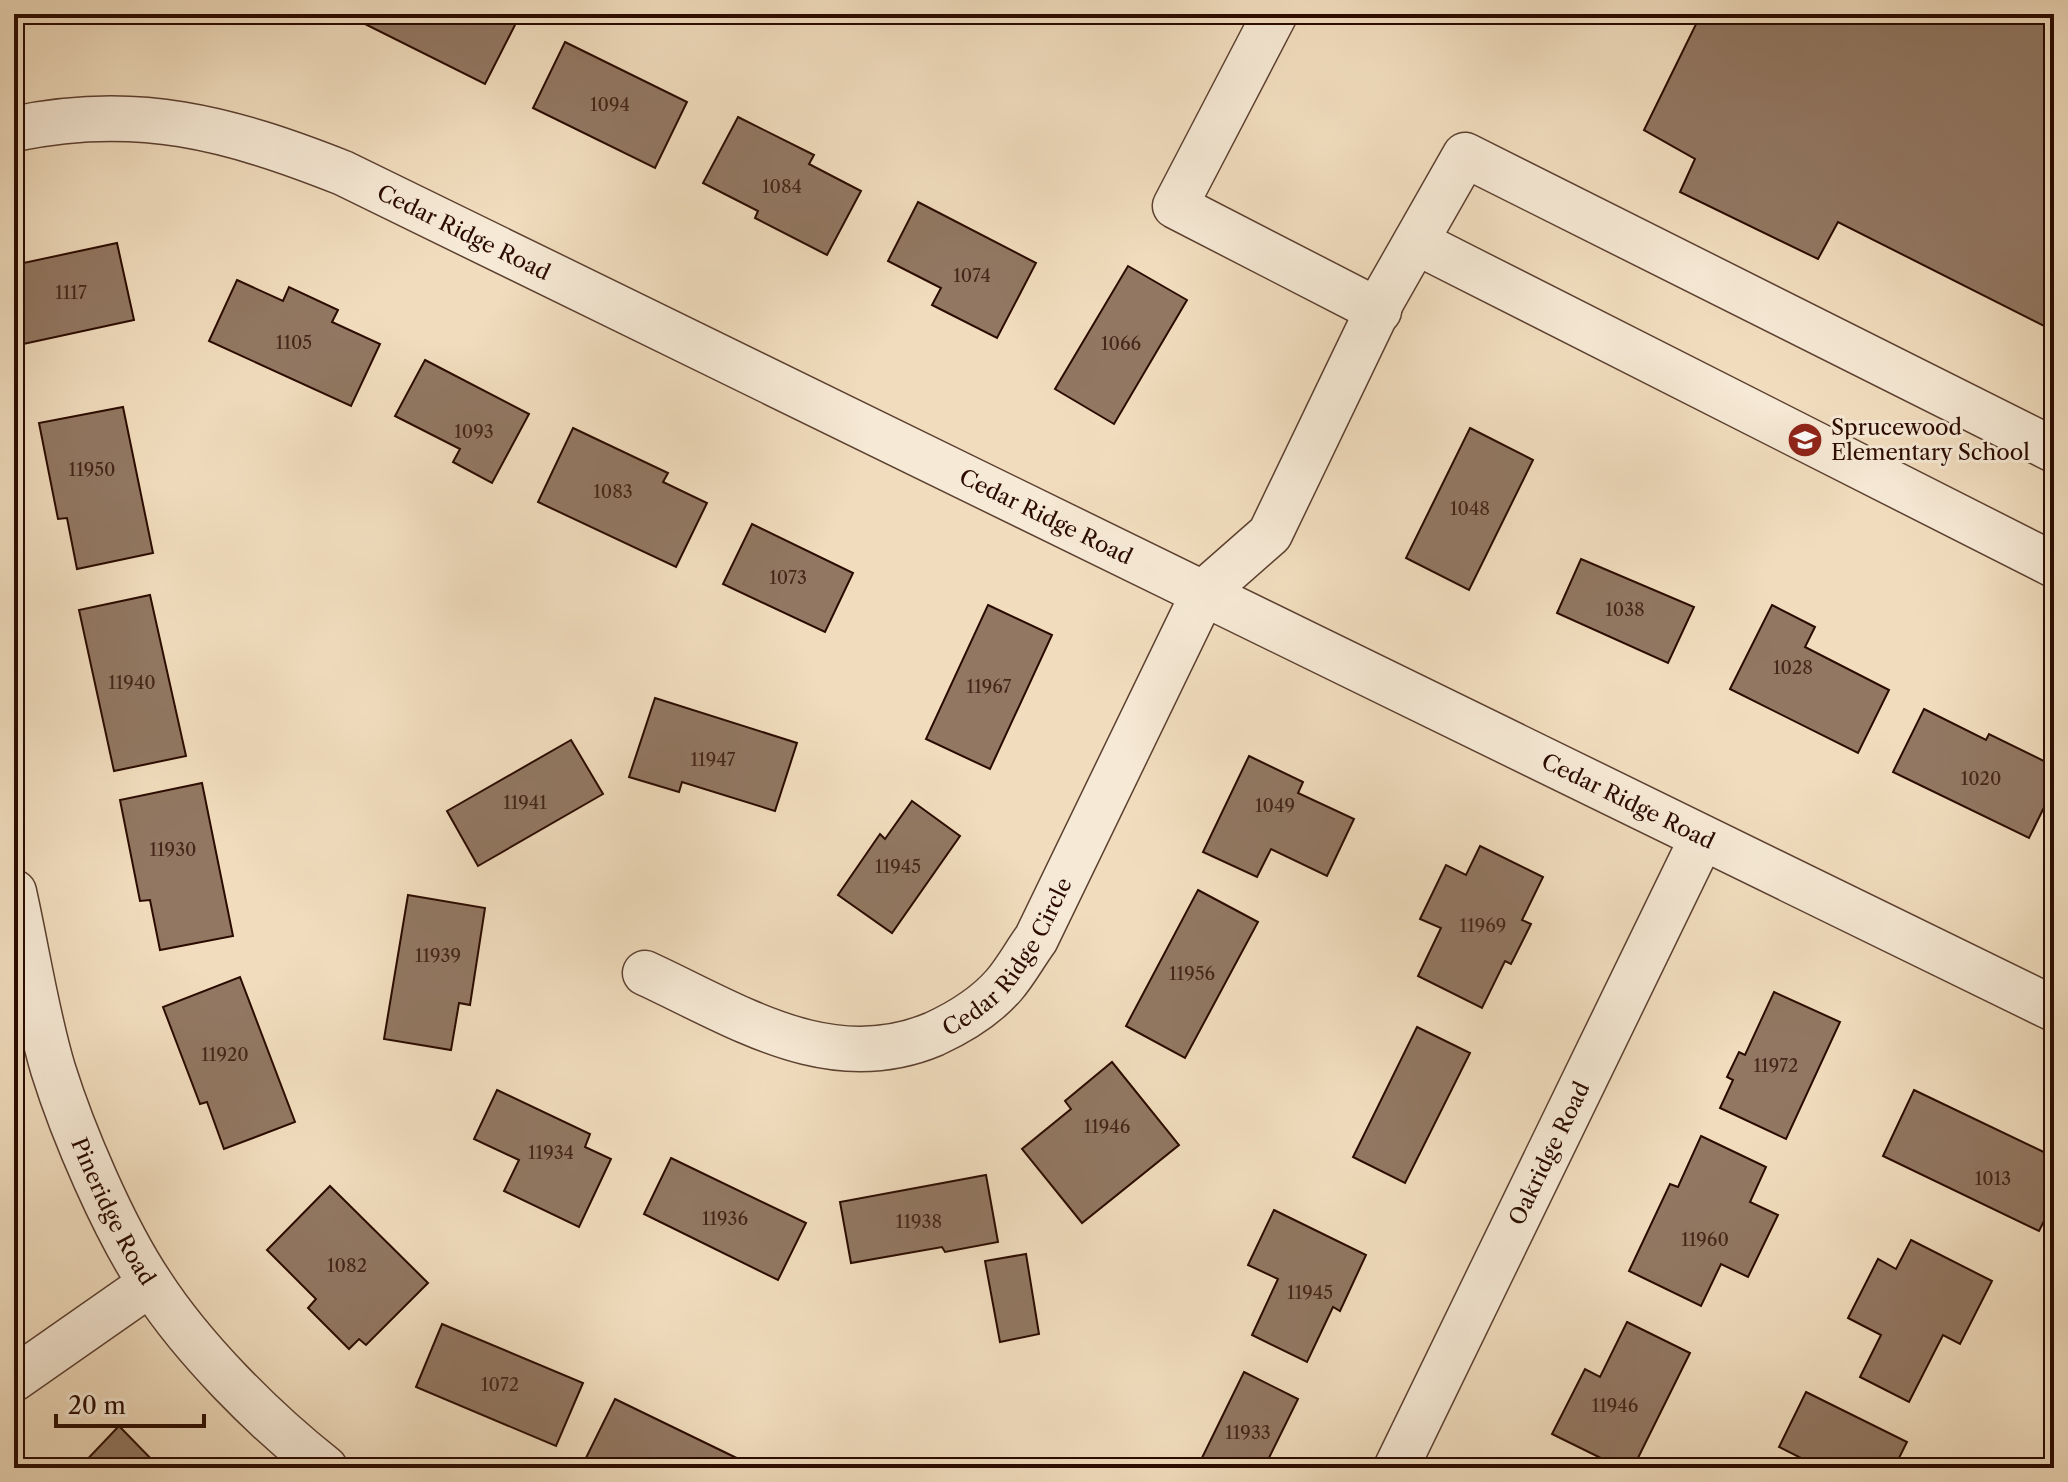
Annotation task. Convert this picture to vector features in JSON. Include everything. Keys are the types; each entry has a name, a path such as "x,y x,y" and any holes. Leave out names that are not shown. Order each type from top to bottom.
{"street":[{"path":"1275,14 1175,206 1379,311"},
{"name":"Cedar Ridge Road","path":"14,129 109,117 189,123 281,148 343,173 2054,1009"},
{"path":"1204,592 1270,534 1379,311 1465,155 2054,450"},
{"path":"1416,242 2054,565"},
{"name":"Cedar Ridge Circle","path":"645,973 809,1046 865,1052 915,1042 963,1021 1003,986 1036,939 1204,592"},
{"name":"Oakridge Road","path":"1396,1468 1702,838"},
{"name":"Pineridge Road","path":"14,892 53,1068 81,1145 150,1284 225,1373 285,1436 325,1468"},
{"path":"14,1379 150,1284"}],"building":[{"path":"368,14 502,14 517,21 485,84 363,23"},
{"path":"1701,14 2054,14 2054,331 1838,222 1818,259 1680,192 1695,159 1644,130"},
{"path":"565,42 687,102 655,168 533,108"},
{"path":"738,117 814,155 809,164 861,191 827,255 755,218 758,211 703,183"},
{"path":"918,202 1036,263 997,338 932,305 941,288 888,261"},
{"path":"117,243 134,320 14,346 14,265"},
{"path":"1128,266 1187,300 1114,424 1055,389"},
{"path":"237,280 283,301 289,287 338,310 332,322 380,344 351,406 209,341"},
{"path":"425,360 529,414 492,483 453,462 460,449 395,416"},
{"path":"123,407 153,553 77,569 67,518 58,519 39,423"},
{"path":"573,428 668,473 663,482 707,503 676,567 538,502"},
{"path":"1470,428 1533,460 1469,590 1406,558"},
{"path":"752,524 853,573 825,632 723,584"},
{"path":"1581,559 1694,607 1668,663 1557,613"},
{"path":"150,595 186,756 114,771 79,610"},
{"path":"988,605 1052,635 990,769 926,739"},
{"path":"1772,605 1815,627 1805,647 1889,690 1858,753 1730,689"},
{"path":"655,698 797,743 775,811 682,782 679,792 629,777"},
{"path":"1924,709 1986,740 1989,734 2054,766 2054,787 2029,838 1893,772"},
{"path":"571,740 603,794 478,866 447,811"},
{"path":"1249,756 1303,782 1298,793 1354,819 1327,876 1271,849 1257,877 1203,852"},
{"path":"202,783 233,936 160,950 150,900 140,901 120,800"},
{"path":"912,801 960,836 892,933 838,895 880,834 885,839"},
{"path":"1480,846 1543,877 1522,920 1531,924 1511,964 1505,961 1482,1008 1418,976 1441,928 1420,919 1446,865 1466,875"},
{"path":"1198,890 1258,922 1185,1058 1126,1026"},
{"path":"408,895 485,908 470,1005 459,1003 451,1050 384,1039"},
{"path":"240,977 295,1122 224,1149 207,1102 200,1104 163,1007"},
{"path":"1774,992 1840,1022 1786,1139 1720,1108 1733,1080 1727,1077 1739,1052 1745,1055"},
{"path":"1417,1027 1470,1053 1405,1183 1353,1157"},
{"path":"1112,1062 1179,1145 1082,1223 1022,1149 1071,1109 1065,1101"},
{"path":"497,1090 590,1134 585,1147 611,1159 579,1227 504,1191 519,1160 474,1139"},
{"path":"1914,1090 2054,1157 2054,1201 2039,1231 1883,1156"},
{"path":"1701,1136 1766,1167 1750,1202 1778,1215 1748,1277 1721,1264 1701,1306 1629,1271 1670,1184 1678,1187"},
{"path":"671,1158 806,1223 778,1280 644,1214"},
{"path":"986,1175 998,1242 945,1252 942,1247 851,1263 840,1202"},
{"path":"330,1186 428,1283 366,1345 359,1339 349,1349 308,1308 316,1299 267,1250"},
{"path":"1274,1210 1366,1255 1340,1311 1333,1307 1307,1362 1252,1335 1278,1279 1248,1265"},
{"path":"1911,1240 1992,1281 1960,1344 1943,1335 1909,1402 1860,1377 1881,1335 1848,1318 1878,1259 1896,1269"},
{"path":"1026,1254 1039,1334 1000,1342 985,1261"},
{"path":"1627,1322 1690,1353 1633,1468 1621,1468 1552,1434 1585,1369 1600,1377"},
{"path":"442,1324 583,1383 556,1446 416,1387"},
{"path":"1244,1372 1298,1399 1264,1468 1197,1468"},
{"path":"1806,1392 1907,1442 1894,1468 1809,1468 1811,1463 1779,1447"},
{"path":"615,1399 747,1463 744,1468 581,1468"},
{"path":"119,1426 160,1468 79,1468"}],"place":[{"name":"Sprucewood Elementary School","path":"1805,440"}]}
